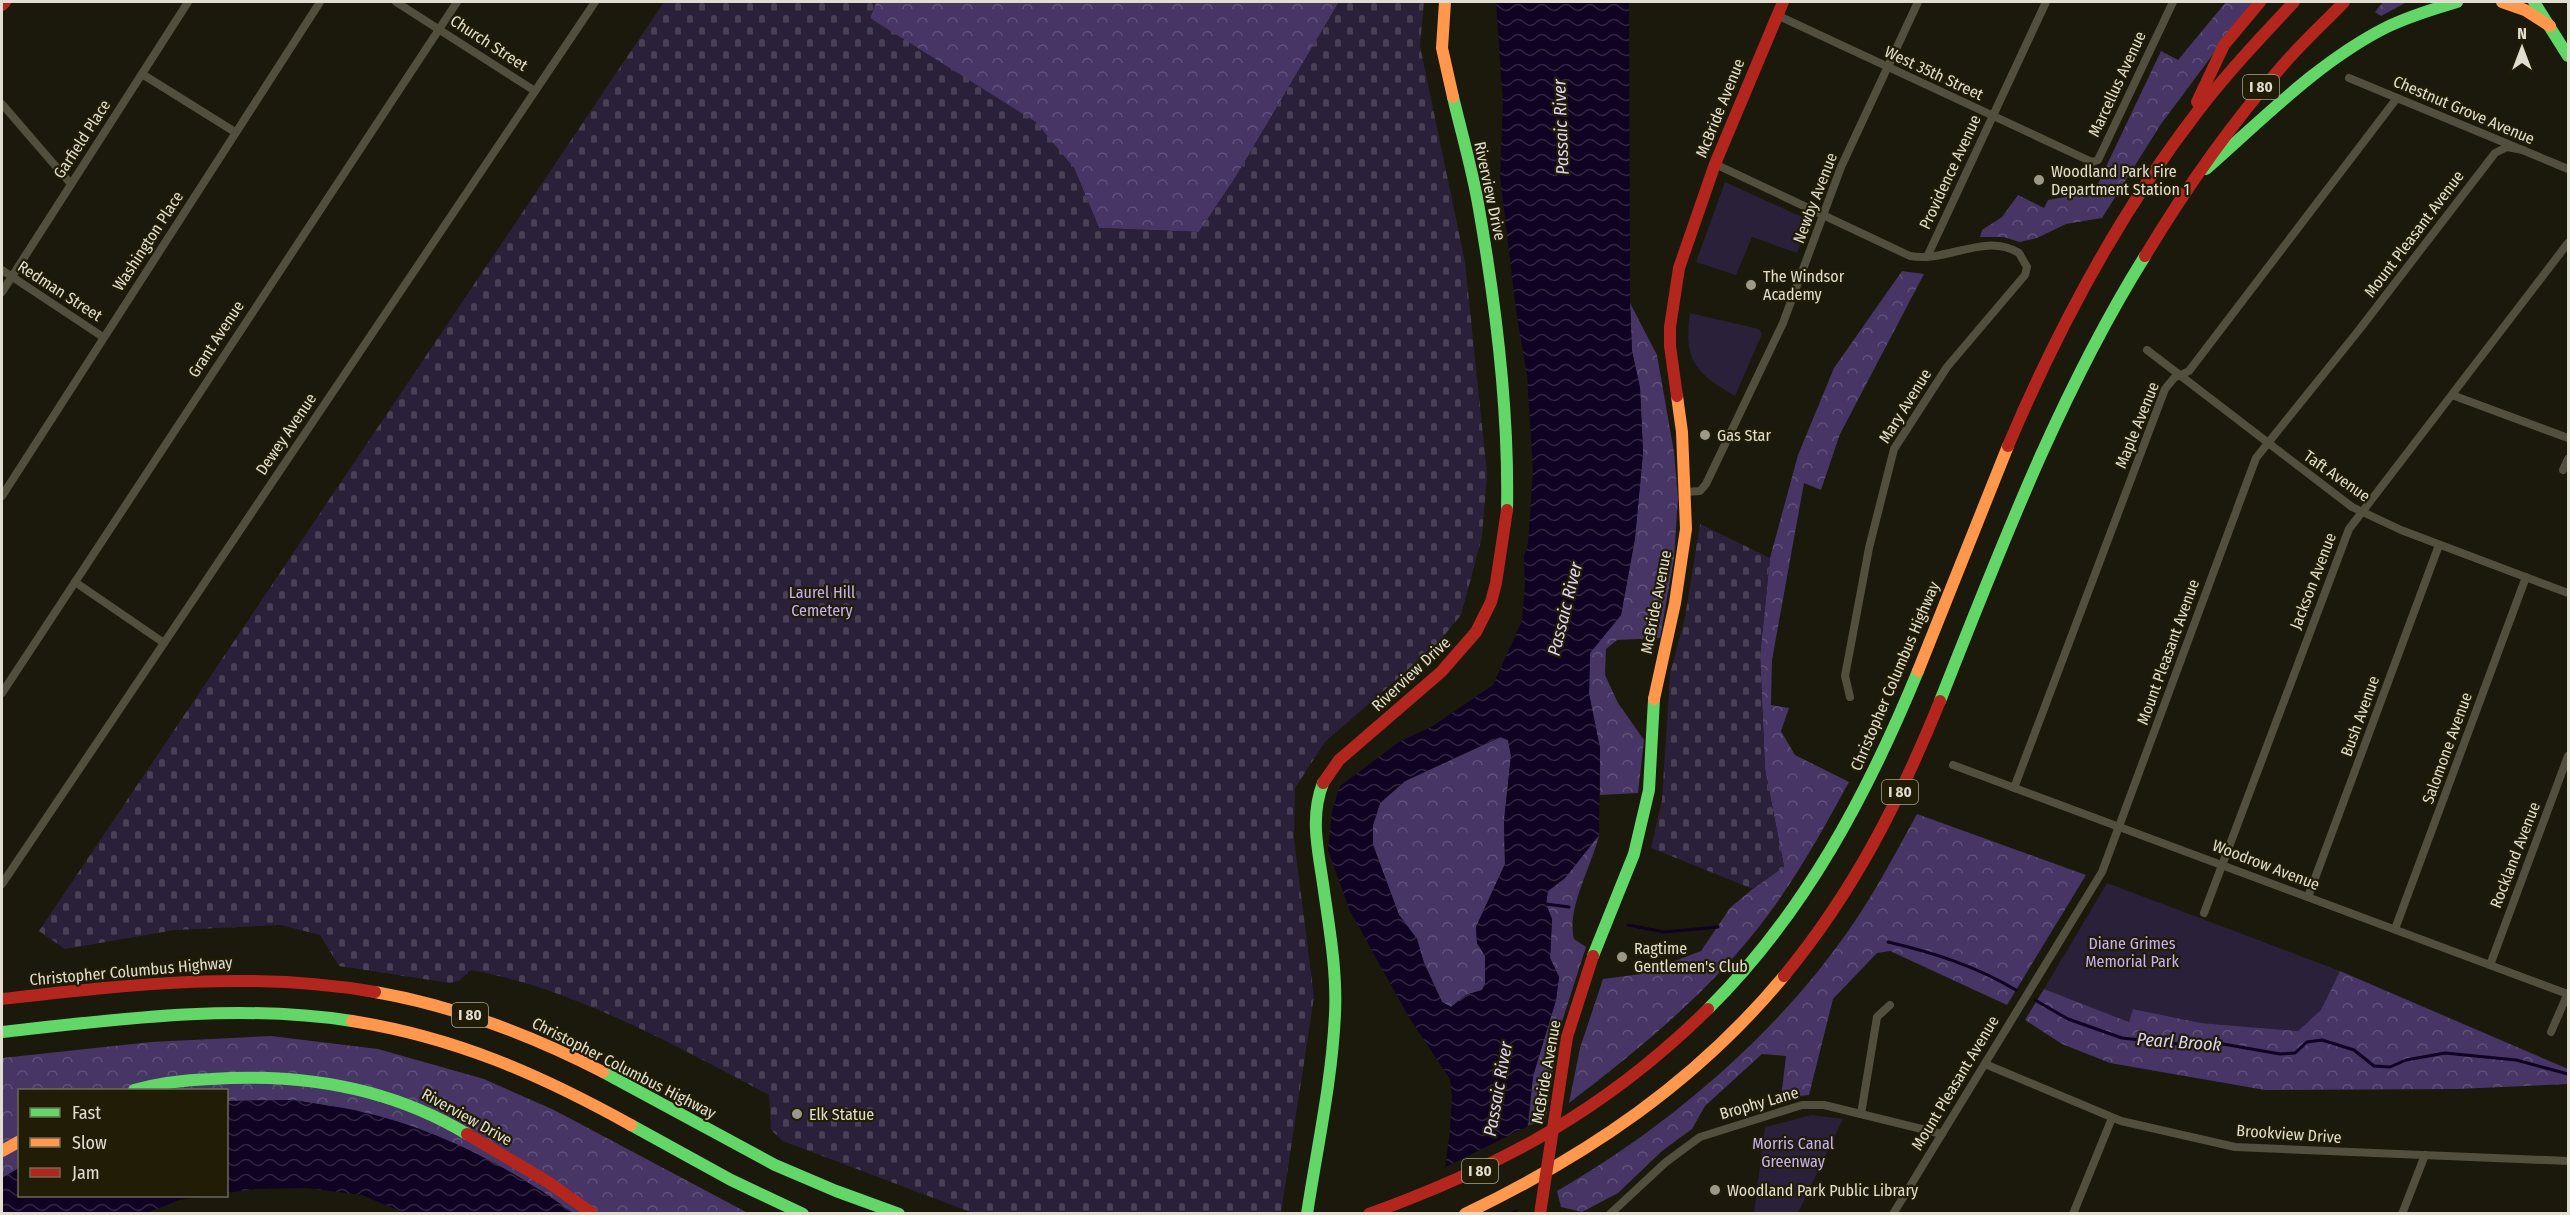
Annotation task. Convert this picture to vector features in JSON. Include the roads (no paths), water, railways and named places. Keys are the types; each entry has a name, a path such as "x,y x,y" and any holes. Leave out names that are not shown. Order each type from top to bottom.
{"main road":[{"path":"2,5 5,2"},
{"name":"Riverview Drive","path":"1307,1214 1330,1064 1335,1014 1332,949 1316,835 1315,809 1318,796 1323,780 1339,759 1441,672 1476,632 1491,602 1507,522 1508,463 1494,312 1479,208 1442,48 1445,2"},
{"name":"McBride Avenue","path":"1540,1214 1570,1028 1591,962 1634,855 1649,790 1654,700 1675,603 1685,539 1686,492 1682,432 1670,346 1670,327 1681,259 1715,164 1783,2"},
{"path":"2184,129 2224,45 2260,2"},
{"name":"Christopher Columbus Highway","path":"1369,1214 1424,1195 1490,1166 1585,1113 1658,1057 1709,1009 1756,957 1818,873 1853,812 1883,749 2002,461 2052,353 2119,230 2184,129 2239,60 2294,2"},
{"name":"I 80","path":"1465,1214 1519,1188 1580,1154 1664,1094 1719,1046 1772,990 1843,898 1879,836 1911,768 2024,494 2063,409 2118,302 2189,183 2256,94 2305,39 2344,2"},
{"path":"2189,183 2325,67 2359,42 2414,13 2457,2"},
{"path":"2502,2 2525,10 2550,26"},
{"path":"2534,2 2568,56"},
{"name":"Christopher Columbus Highway","path":"2,999 150,983 225,979 336,985 408,998 479,1018 548,1046 774,1164 841,1194 899,1214"},
{"name":"I 80","path":"2,1032 167,1014 238,1011 310,1015 415,1033 484,1054 551,1082 759,1193 803,1214"},
{"name":"Riverview Drive","path":"138,1089 170,1082 273,1077 320,1081 370,1092 418,1108 441,1119 542,1178 593,1214"},
{"path":"2,1151 18,1142"}],"street":[{"name":"Garfield Place","path":"2,292 188,2"},
{"name":"Washington Place","path":"2,496 320,2"},
{"name":"Church Street","path":"396,2 535,91"},
{"name":"Grant Avenue","path":"2,693 457,2"},
{"name":"Dewey Avenue","path":"2,884 596,2"},
{"name":"Newby Avenue","path":"1686,492 1700,491 1706,484 1783,323 1841,167 1918,2"},
{"name":"Providence Avenue","path":"1927,257 2046,2"},
{"name":"Marcellus Avenue","path":"2078,156 2092,162 2098,159 2173,2"},
{"name":"West 35th Street","path":"1777,15 2078,156"},
{"path":"142,74 235,132"},
{"name":"Chestnut Grove Avenue","path":"2349,78 2568,169"},
{"name":"Maple Avenue","path":"2014,788 2160,402 2171,380 2189,371 2397,98"},
{"path":"2,105 71,184"},
{"name":"Mount Pleasant Avenue","path":"1893,1214 2102,872 2250,472 2267,444 2337,358 2495,153 2506,147 2523,150"},
{"path":"1715,164 1904,254 1918,258 1927,257"},
{"name":"Jackson Avenue","path":"2204,913 2346,536 2568,243"},
{"name":"Mary Avenue","path":"1850,697 1845,676 1869,548 1894,449 1947,367 2025,275 2027,267 2019,253 2002,245 1981,246 1927,257"},
{"name":"Redman Street","path":"2,270 103,337"},
{"name":"Taft Avenue","path":"2147,350 2267,444 2362,513 2439,545 2568,593"},
{"path":"2452,394 2568,438"},
{"path":"2563,470 2568,459"},
{"name":"Bush Avenue","path":"2308,897 2439,545"},
{"name":"Salomone Avenue","path":"2395,929 2526,578"},
{"path":"75,582 164,643"},
{"name":"Rockland Avenue","path":"2490,964 2568,756"},
{"name":"Woodrow Avenue","path":"1953,765 2568,995"},
{"path":"2551,1032 2568,995"},
{"path":"1861,1114 1877,1017 1890,1005"},
{"name":"Brookview Drive","path":"1985,1064 2112,1118 2235,1147 2568,1161"},
{"name":"Brophy Lane","path":"1610,1214 1677,1152 1700,1137 1802,1105 1824,1105 1942,1134"},
{"path":"2073,1214 2112,1118"},
{"path":"2402,1214 2426,1155"}],"water":[{"name":"Passaic River","path":"1496,2 1629,2 1630,303 1632,351 1640,388 1643,453 1635,538 1621,615 1590,653 1589,694 1600,748 1599,835 1565,878 1548,891 1546,904 1552,919 1550,958 1559,977 1556,1000 1533,1076 1517,1213 1439,1213 1450,1131 1452,1097 1450,1079 1410,1019 1350,911 1328,850 1332,811 1340,786 1399,742 1433,726 1493,685 1522,621 1525,585 1524,556 1528,544 1533,471 1527,375 1516,310 1500,176 1503,104","holes":["1500,737 1508,740 1511,756 1504,821 1505,864 1476,927 1477,943 1485,956 1485,984 1482,990 1466,995 1451,1007 1442,1002 1424,963 1417,939 1399,915 1373,845 1373,825 1380,803 1405,781"]},
{"path":"294,1100 350,1109 387,1118 443,1138 471,1151 523,1180 573,1213 405,1213 362,1195 307,1188 254,1189 228,1193 228,1101"},
{"path":"18,1169 18,1197 202,1197 179,1200 147,1213 2,1213 2,1178"}],"waterway":[{"name":"Pearl Brook","path":"1546,904 1569,907"},
{"name":"Pearl Brook","path":"1628,925 1664,932 1718,927"},
{"name":"Pearl Brook","path":"1888,942 1954,961 2016,990"},
{"name":"Pearl Brook","path":"2035,1000 2068,1019 2122,1038 2178,1044 2206,1041 2280,1054 2295,1053 2307,1042 2322,1040 2354,1050 2374,1066 2390,1067 2406,1060 2445,1053 2516,1060 2568,1074"}],"place":[{"name":"Woodland Park Fire Department Station 1","path":"2039,180"},
{"name":"The Windsor Academy","path":"1751,285"},
{"name":"Gas Star","path":"1705,435"},
{"name":"Ragtime Gentlemen's Club","path":"1622,957"},
{"name":"Elk Statue","path":"797,1114"},
{"name":"Woodland Park Public Library","path":"1715,1190"}],"park label":[{"name":"Laurel Hill Cemetery","path":"822,601"},
{"name":"Diane Grimes Memorial Park","path":"2132,952"},
{"name":"Morris Canal Greenway","path":"1793,1152"}]}
